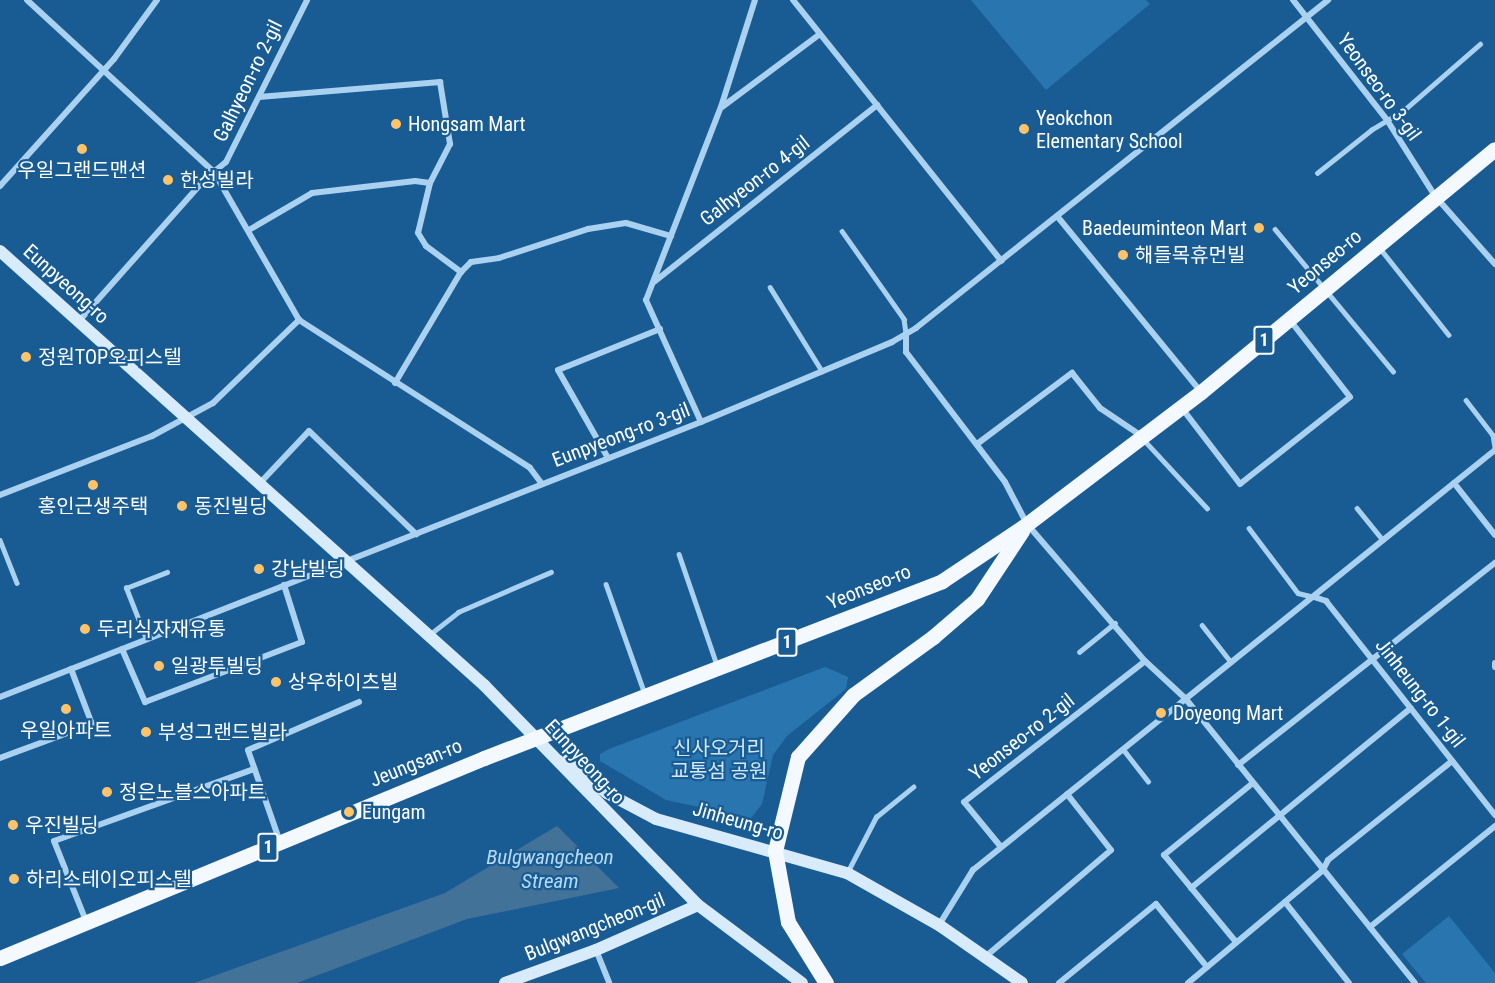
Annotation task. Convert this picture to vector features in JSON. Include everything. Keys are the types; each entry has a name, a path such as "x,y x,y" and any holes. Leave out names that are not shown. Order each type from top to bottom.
{"main road":[{"name":"Yeonseo-ro","path":"536,738 942,581 1027,524 1140,435 1201,392 1325,291 1435,196 1495,149"},
{"name":"Eunpyeong-ro","path":"0,251 429,635 536,738 698,905 802,983"},
{"path":"826,983 788,922 775,851 789,784 798,757 809,742 854,695 933,637 977,599 1027,524"},
{"name":"Jinheung-ro","path":"536,738 602,790 643,813 847,873 939,925 1022,983"},
{"name":"Jeungsan-ro","path":"0,958 536,738"},
{"name":"Bulgwangcheon-gil","path":"505,983 596,950 698,905"}],"street":[{"path":"27,0 214,172 299,320 530,468 542,484"},
{"path":"0,186 103,69 157,0"},
{"name":"Galhyeon-ro 2-gil","path":"79,321 214,172 226,162 307,0"},
{"name":"Galhyeon-ro 4-gil","path":"702,422 646,300 721,107 755,0"},
{"path":"793,0 1001,261"},
{"name":"Yeonseo-ro 3-gil","path":"1293,0 1387,120 1435,196 1495,264"},
{"name":"Eunpyeong-ro 3-gil","path":"346,561 702,422 906,334 1328,0"},
{"path":"721,107 820,34"},
{"path":"259,97 440,82 450,144 430,183 418,233 426,246 461,272"},
{"name":"Galhyeon-ro 4-gil","path":"653,283 877,105"},
{"path":"249,230 312,194 415,181 430,183"},
{"path":"1057,216 1201,392"},
{"path":"395,383 461,272 471,261 499,258 588,229 626,223 671,236"},
{"path":"1180,406 1240,484 1350,397 1289,319"},
{"path":"0,495 187,418 221,398 299,320"},
{"path":"608,458 558,370 660,329"},
{"path":"906,334 906,352 1005,482 1027,524 1115,623 1145,661 1185,698 1415,983"},
{"path":"977,444 1072,372 1100,408 1140,435"},
{"path":"260,483 309,431 416,534"},
{"path":"939,925 973,870 1314,597 1495,448"},
{"path":"1454,483 1495,535"},
{"path":"0,697 346,561"},
{"path":"1238,765 1495,563"},
{"path":"122,649 145,702 302,642 284,585"},
{"name":"Jinheung-ro 1-gil","path":"1314,597 1326,601 1495,814"},
{"name":"Yeonseo-ro 2-gil","path":"1001,847 964,802 1145,661"},
{"path":"0,759 92,724 71,669"},
{"path":"280,843 248,750 359,702"},
{"path":"1191,888 1411,708"},
{"path":"1192,982 1236,942 1323,870 1328,860 1452,760"},
{"path":"86,922 54,841 254,769"},
{"path":"1236,942 1164,855 1253,783"},
{"path":"985,957 1111,850 1067,794"},
{"path":"1370,927 1495,826"},
{"path":"1284,902 1349,983"},
{"path":"1059,983 1156,904 1208,967"},
{"path":"596,950 609,983"}],"lane":[{"path":"1317,173 1387,120 1480,44"},
{"path":"1275,229 1393,371"},
{"path":"842,231 904,319 906,334"},
{"path":"1377,245 1449,335"},
{"path":"770,287 822,371"},
{"path":"1466,400 1493,435 1495,448"},
{"path":"1140,435 1207,508"},
{"path":"1357,508 1383,540"},
{"path":"1249,528 1298,593 1314,597"},
{"path":"0,540 17,583"},
{"path":"679,554 719,669"},
{"path":"146,639 126,588 167,572"},
{"path":"429,635 458,612 551,572"},
{"path":"606,584 645,694"},
{"path":"1079,652 1115,623"},
{"path":"1202,625 1231,662"},
{"path":"1123,749 1148,782"},
{"path":"847,873 876,817 913,787"}],"green space":[{"path":"971,0 1146,0 1150,4 1046,90"},
{"name":"신사오거리 교통섬 공원","path":"825,667 848,677 846,689 787,736 773,755 762,804 751,818 666,800 600,761 600,754 609,749"},
{"path":"1449,916 1495,973 1495,983 1426,983 1402,954"}],"water":[{"name":"Bulgwangcheon Stream","path":"557,826 619,888 467,919 297,983 194,983 445,893"}],"place":[{"name":"Hongsam Mart","path":"396,124"},
{"name":"Yeokchon Elementary School","path":"1024,129"},
{"name":"우일그랜드맨션","path":"82,149"},
{"name":"한성빌라","path":"168,180"},
{"name":"Baedeuminteon Mart","path":"1259,228"},
{"name":"해들목휴먼빌","path":"1123,255"},
{"name":"정원TOP오피스텔","path":"26,357"},
{"name":"홍인근생주택","path":"93,485"},
{"name":"동진빌딩","path":"182,506"},
{"name":"강남빌딩","path":"259,569"},
{"name":"두리식자재유통","path":"85,629"},
{"name":"일광투빌딩","path":"159,666"},
{"name":"상우하이츠빌","path":"276,682"},
{"name":"우일아파트","path":"66,709"},
{"name":"Doyeong Mart","path":"1161,713"},
{"name":"부성그랜드빌라","path":"146,732"},
{"name":"정은노블스아파트","path":"107,792"},
{"name":"Eungam","path":"349,812"},
{"name":"우진빌딩","path":"13,825"},
{"name":"하리스테이오피스텔","path":"14,879"}]}
